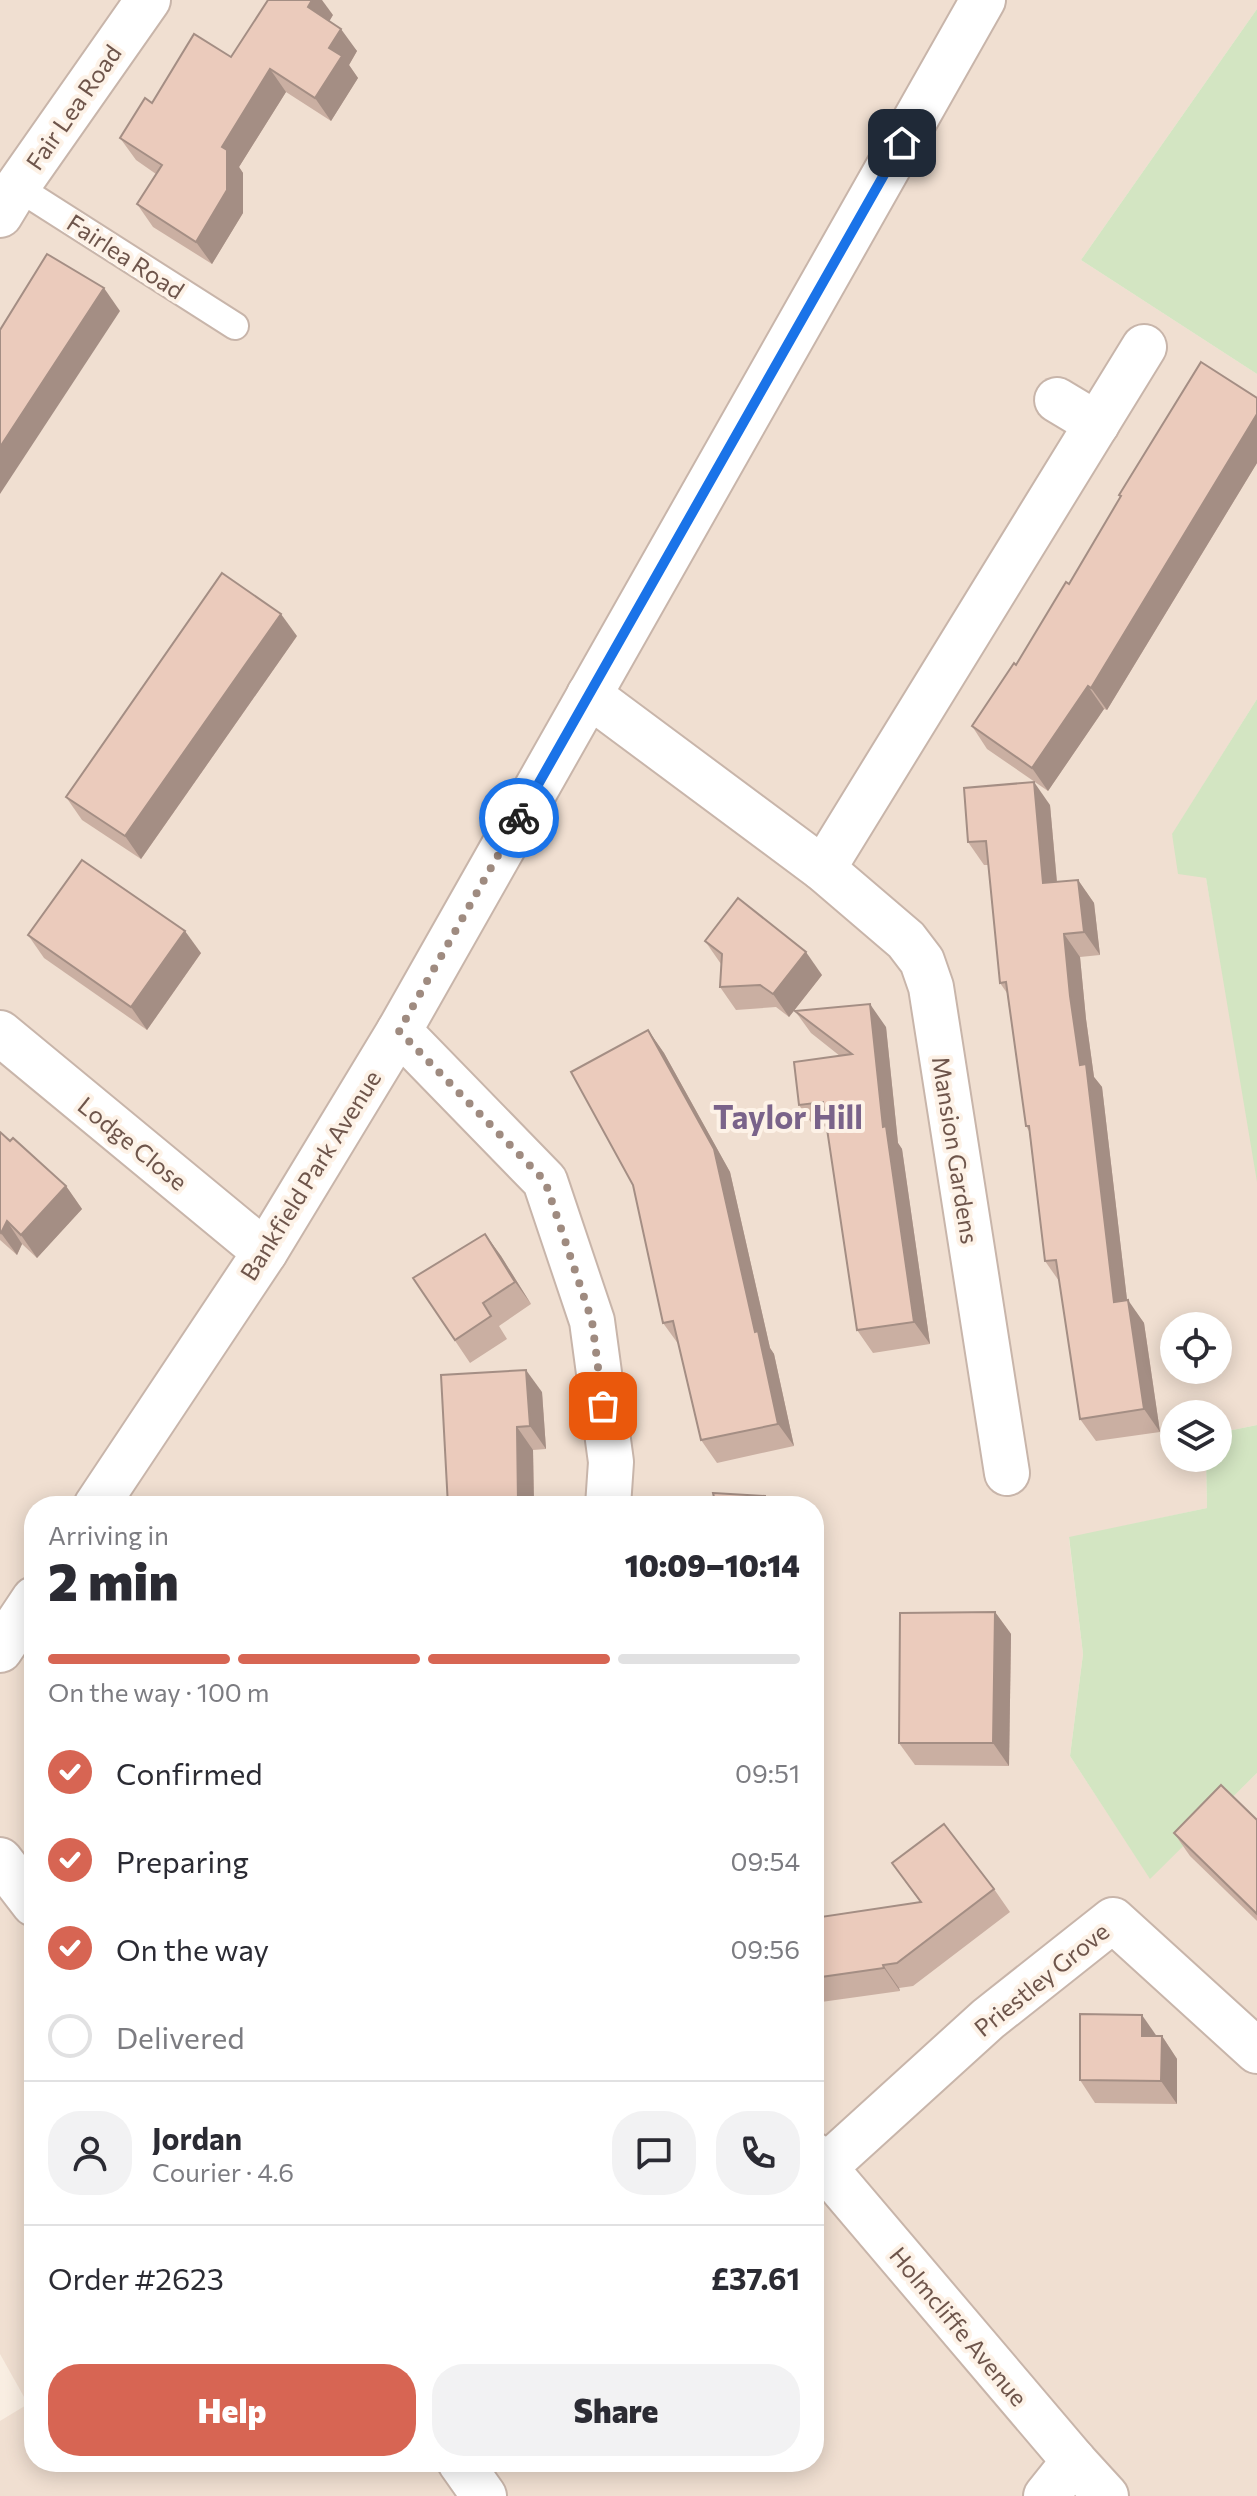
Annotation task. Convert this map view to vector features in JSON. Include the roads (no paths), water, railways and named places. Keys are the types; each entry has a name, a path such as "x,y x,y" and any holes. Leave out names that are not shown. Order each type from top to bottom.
{"street":[{"name":"Fair Lea Road","path":"6,194 148,0"},
{"name":"Bankfield Park Avenue","path":"103,1496 265,1252 399,1031 983,0"},
{"path":"823,869 1144,347"},
{"path":"1057,400 1097,424"},
{"name":"Mansion Gardens","path":"589,695 823,869 906,940 922,961 931,987 1007,1473"},
{"path":"399,1031 545,1181 592,1321 611,1462 609,1496"},
{"name":"Lodge Close","path":"0,1033 265,1252"},
{"path":"0,1650 24,1614"},
{"path":"0,1860 24,1891"},
{"name":"Priestley Grove","path":"824,2157 988,2019 1113,1920 1257,2051"},
{"name":"Holmcliffe Avenue","path":"824,2167 1106,2496"},
{"path":"1046,2496 1074,2461"},
{"path":"467,2472 484,2496"}],"lane":[{"name":"Fairlea Road","path":"6,194 235,326"}],"district":[{"name":"Taylor Hill","path":"788,1116"}]}
